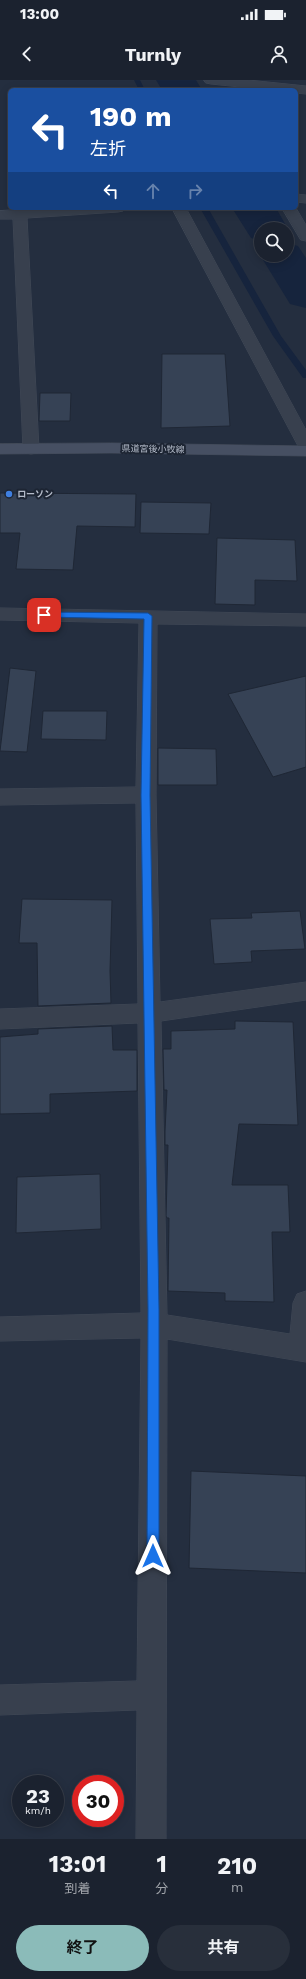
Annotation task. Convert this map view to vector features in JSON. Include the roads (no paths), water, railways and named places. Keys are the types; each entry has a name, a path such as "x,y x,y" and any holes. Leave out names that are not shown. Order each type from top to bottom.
{"main road":[{"name":"県道宮後小牧線","path":"0,449 31,450 111,448 306,451"}],"street":[{"path":"211,80 287,88"},
{"path":"0,216 90,210"},
{"path":"180,210 306,446"},
{"path":"290,210 306,237"},
{"path":"20,215 31,450"},
{"path":"0,614 306,620"},
{"path":"148,616 146,795 154,1325 151,1839"},
{"path":"0,797 146,795"},
{"path":"0,1019 150,1013 306,991"},
{"path":"0,1330 154,1325 304,1348 306,1303"},
{"path":"0,1700 152,1695"}],"waterway":[{"path":"137,80 141,88"},
{"path":"176,80 181,88"},
{"path":"205,210 277,336 306,376"},
{"path":"255,210 262,222"},
{"path":"286,262 306,294"}],"place":[{"name":"ローソン","path":"9,494"}]}
